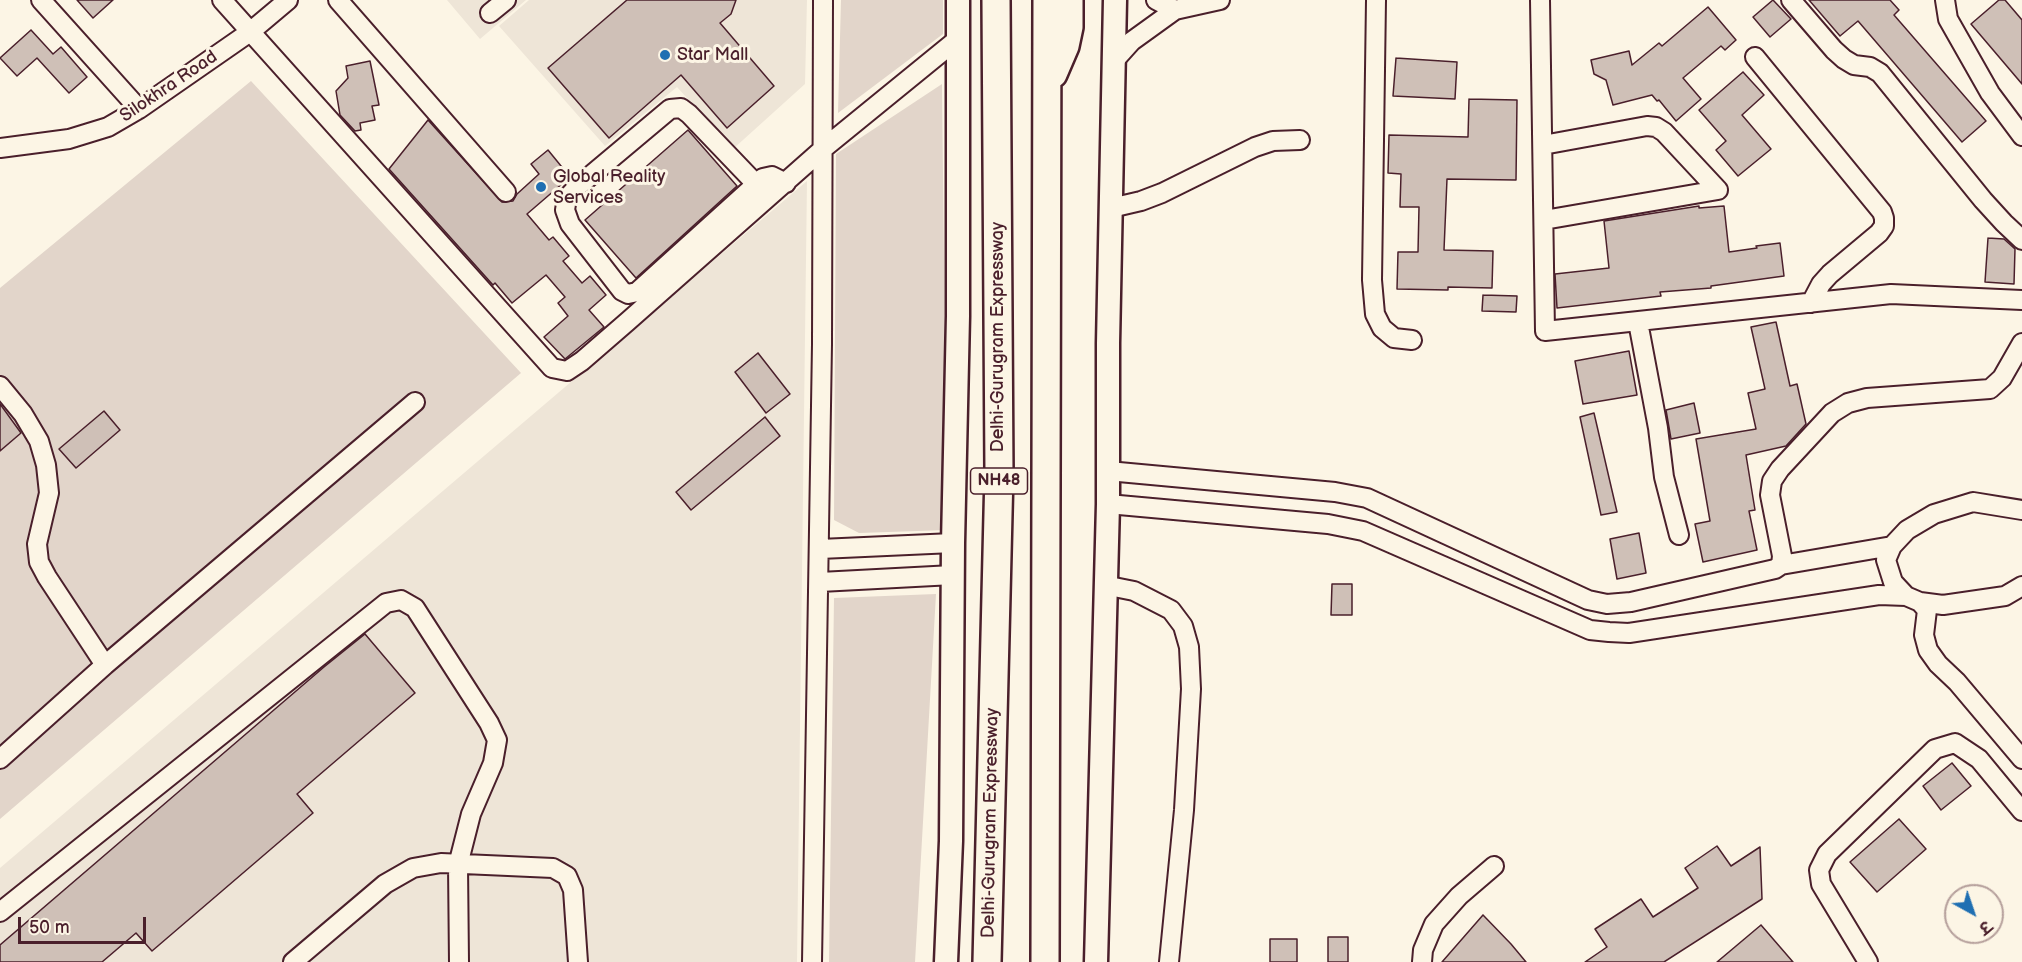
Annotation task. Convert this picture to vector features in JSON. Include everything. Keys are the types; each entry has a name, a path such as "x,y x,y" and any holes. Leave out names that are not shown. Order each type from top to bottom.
{"highway":[{"name":"Delhi-Gurugram Expressway","path":"987,962 999,473 996,0"},
{"name":"NH48","path":"1045,962 1047,0"},
{"path":"1047,87 1065,46 1069,27 1069,0"}],"main road":[{"path":"946,962 951,842 953,543 958,316 958,0"},
{"path":"1096,962 1104,585 1108,504 1115,0"}],"street":[{"path":"41,0 139,109"},
{"path":"222,0 552,368 567,372 824,148 959,38"},
{"name":"Silokhra Road","path":"0,148 69,139 108,127 139,109 250,32 288,0"},
{"path":"338,0 506,192"},
{"path":"490,14 506,0"},
{"path":"812,962 820,549 824,148 823,0"},
{"path":"1156,0 1175,10"},
{"path":"1376,0 1372,280 1375,314 1383,328 1394,338 1412,340"},
{"path":"1540,0 1545,331 1891,294 2022,300"},
{"path":"1791,0 1844,59 1854,65 1870,67 1880,73 1983,200 2022,240"},
{"path":"1945,0 1948,19 1990,93 2022,136"},
{"path":"1114,61 1132,41 1175,10 1212,1"},
{"path":"1755,57 1882,212 1884,218 1884,226 1879,233 1830,274 1821,284 1811,303"},
{"path":"756,184 689,114 681,108 670,109 577,187 567,198 565,210 570,224 622,291 628,294 637,292 763,178 772,176 786,183"},
{"path":"1543,145 1647,126 1656,127 1664,132 1718,190 1544,220"},
{"path":"1111,208 1162,193 1255,147 1273,141 1300,140"},
{"path":"1638,322 1658,428 1664,477 1678,536"},
{"path":"1781,565 1782,556 1770,495 1772,481 1780,469 1832,413 1848,403 1867,398 1990,390 2002,378 2022,343"},
{"path":"0,386 23,414 39,441 46,465 49,493 37,544 39,562 105,665"},
{"path":"0,759 105,665 415,402"},
{"path":"1108,471 1317,490 1367,498 1588,600 1607,604 1631,602 1775,569 1781,565 1892,546"},
{"path":"1315,523 1317,490"},
{"path":"2022,510 1972,502 1934,514 1907,530 1892,546 1886,560 1893,582 1927,610 1924,635 1928,650 2022,759"},
{"path":"1108,504 1315,523 1363,531 1590,630 1629,633 1879,595 1943,605 2005,596 2022,586"},
{"path":"820,549 953,543"},
{"path":"819,582 953,575"},
{"path":"1537,606 1548,582"},
{"path":"1104,585 1134,591 1171,610 1183,626 1189,647 1191,689 1184,810 1169,962"},
{"path":"0,912 386,603 400,600 416,608 489,723 497,740 494,763 471,814 458,865 459,962"},
{"path":"1868,962 1821,884 1819,870 1827,854 1935,749 1955,743 1979,759 2022,811"},
{"path":"293,962 385,884 413,868 441,863 553,868 567,876 573,890 578,962"},
{"path":"1422,962 1423,950 1434,924 1459,896 1494,866"}],"shaded area":[{"path":"447,0 526,0 480,39"},
{"name":"Star Mall","path":"529,0 807,0 805,84 733,149 677,87 605,146 499,26"},
{"path":"841,0 943,0 943,34 838,113"},
{"path":"251,81 521,373 0,819 0,288"},
{"path":"942,84 947,530 859,533 834,520 836,154"},
{"path":"807,181 797,962 0,962 0,868"},
{"path":"936,594 915,962 829,962 834,598"}],"building":[{"path":"77,0 113,0 93,18"},
{"path":"627,0 736,0 731,14 720,23 774,86 727,128 681,75 609,138 548,68"},
{"path":"1773,0 1791,19 1770,37 1753,17"},
{"path":"1809,0 1890,0 1899,10 1894,15 1986,121 1962,142 1858,21 1840,36"},
{"path":"1999,0 2005,0 2022,20 2022,84 1971,24"},
{"path":"1708,7 1736,40 1725,50 1721,46 1683,78 1701,99 1676,121 1652,95 1613,105 1606,80 1594,74 1591,60 1629,51 1632,65 1659,43 1662,46"},
{"path":"31,30 53,54 61,47 87,77 69,93 37,58 17,76 0,58"},
{"path":"1396,58 1457,62 1455,99 1393,96"},
{"path":"370,61 379,105 372,106 375,120 360,123 361,130 355,131 340,115 336,91 348,78 346,66"},
{"path":"1743,72 1764,95 1742,115 1771,149 1738,176 1716,150 1726,141 1699,110"},
{"path":"1469,99 1517,100 1516,180 1447,179 1444,250 1493,251 1492,288 1397,289 1398,252 1418,252 1419,207 1400,207 1401,174 1388,173 1389,135 1468,137"},
{"path":"428,120 502,202 513,201 517,194 539,174 531,164 548,150 570,177 527,214 549,240 553,237 569,256 563,261 582,283 590,276 606,295 589,310 604,327 565,359 544,337 568,316 558,303 565,297 546,275 512,303 495,283 493,285 389,169"},
{"path":"688,130 737,186 636,278 585,220"},
{"path":"1699,206 1699,208 1724,206 1729,252 1780,243 1784,276 1711,286 1711,288 1660,292 1661,296 1557,308 1555,274 1609,268 1604,221"},
{"path":"1988,238 2004,239 2015,249 2014,284 1985,282"},
{"path":"1483,295 1517,296 1516,312 1482,311"},
{"path":"1776,322 1790,386 1797,384 1806,424 1786,446 1746,455 1755,510 1749,511 1757,550 1703,562 1695,524 1710,521 1696,439 1756,429 1748,393 1765,389 1751,327"},
{"path":"1629,351 1637,395 1583,404 1575,361"},
{"path":"758,353 790,394 766,413 735,372"},
{"path":"1694,403 1700,433 1671,439 1666,410"},
{"path":"0,404 21,433 0,451"},
{"path":"104,411 120,430 76,468 59,449"},
{"path":"1594,413 1617,512 1601,515 1580,417"},
{"path":"765,417 780,436 691,510 676,492"},
{"path":"1639,533 1646,573 1617,579 1610,539"},
{"path":"1332,584 1352,584 1352,615 1331,615"},
{"path":"365,634 415,693 297,794 313,813 152,951 136,933 102,962 0,962 0,945"},
{"path":"1952,763 1971,786 1941,810 1923,786"},
{"path":"1899,819 1926,849 1877,892 1850,862"},
{"path":"1717,846 1731,866 1760,847 1762,899 1664,962 1585,962 1607,947 1595,929 1641,899 1653,917 1698,888 1685,868"},
{"path":"1483,915 1511,944 1526,962 1442,962"},
{"path":"1761,925 1793,962 1717,962"},
{"path":"1328,937 1348,937 1348,962 1328,962"},
{"path":"1270,939 1297,939 1297,962 1270,962"}],"place":[{"name":"Star Mall","path":"665,55"},
{"name":"Global Reality Services","path":"541,187"}]}
